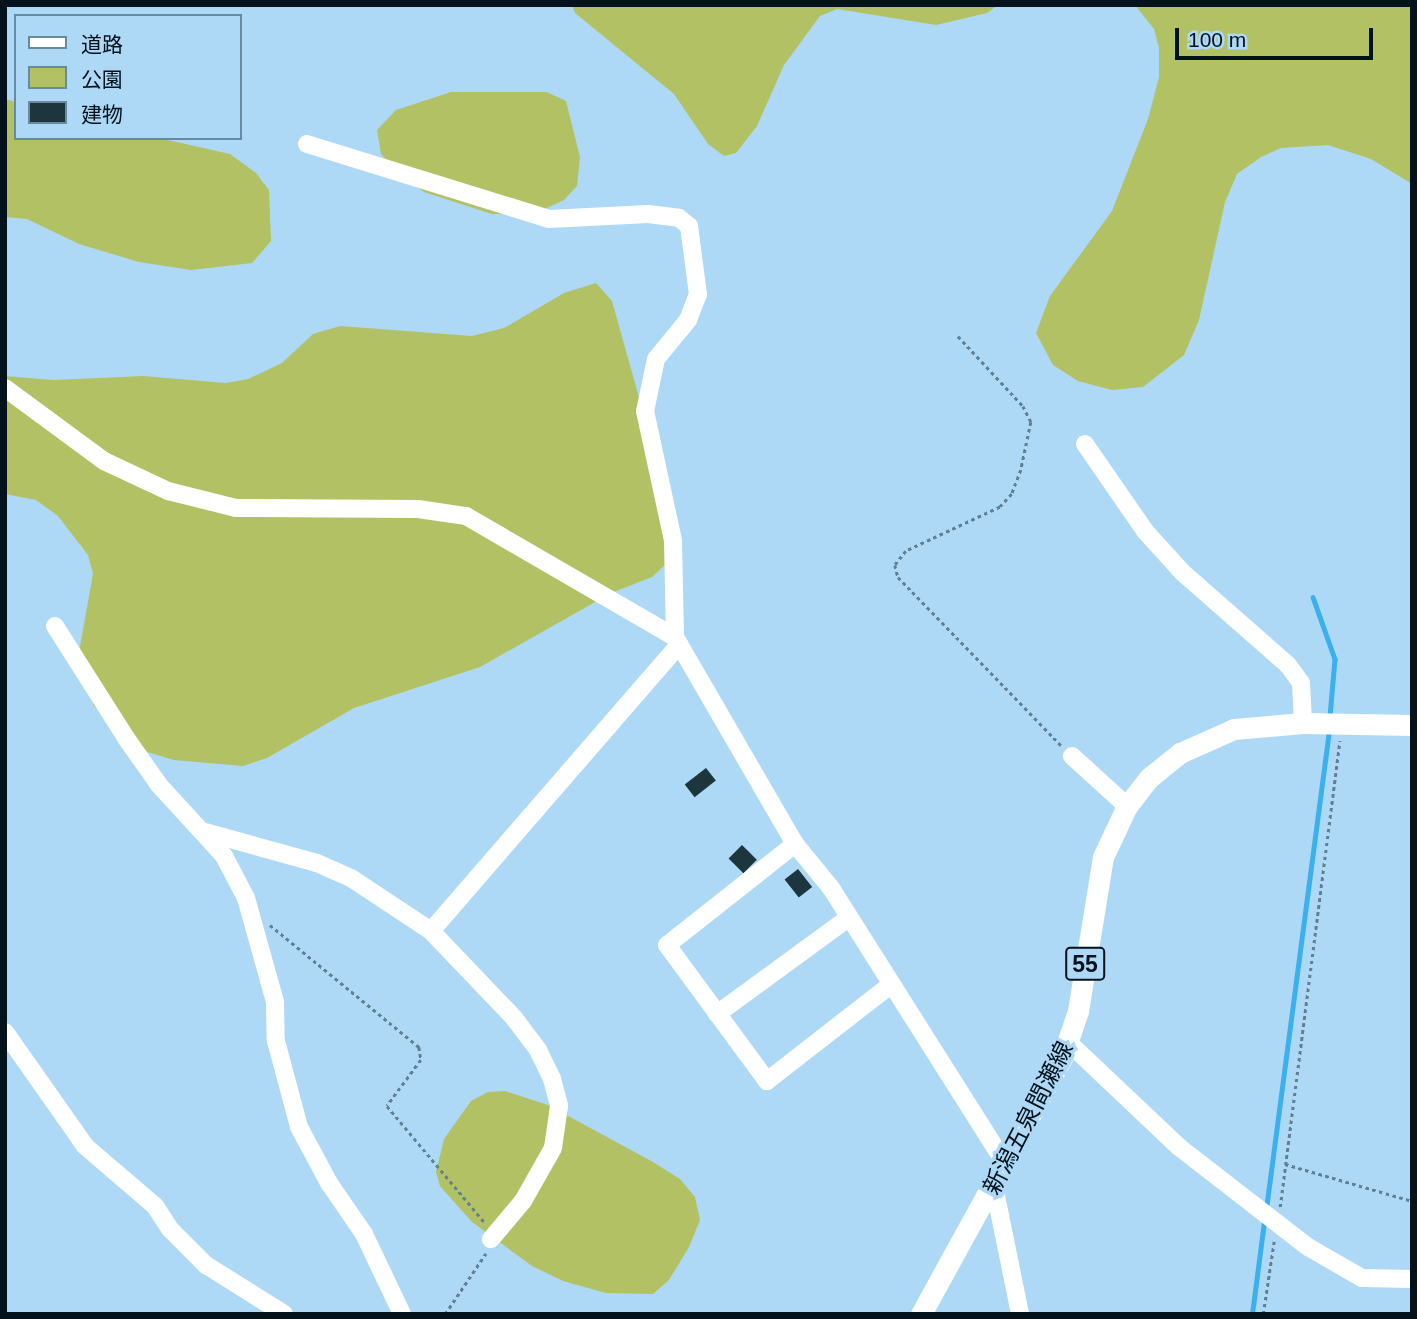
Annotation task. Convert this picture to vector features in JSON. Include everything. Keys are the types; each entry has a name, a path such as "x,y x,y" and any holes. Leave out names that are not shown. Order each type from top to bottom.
{"main road":[{"name":"新潟五泉間瀬線","path":"921,1314 995,1186 1068,1042 1078,1011 1103,857 1127,806 1149,778 1180,753 1234,729 1326,724 1412,725"}],"street":[{"path":"307,144 549,219 648,214 679,218 689,226 697,301 688,320 656,359 645,411 673,541 677,641 795,844 831,888 889,986 1006,1165"},
{"path":"5,388 104,461 168,491 204,502 247,509 418,509 466,516 677,641"},
{"path":"1085,444 1145,531 1182,572 1288,665 1326,724"},
{"path":"55,626 159,785 205,832 224,856 252,915 275,1002 283,1073 299,1127 329,1183 364,1234 402,1314"},
{"path":"431,931 677,641"},
{"path":"1072,756 1127,806"},
{"path":"205,832 317,863 351,878 431,931 514,1018 538,1050 552,1079 559,1106 553,1148 523,1201 491,1239"},
{"path":"795,844 667,945 767,1081 889,986"},
{"path":"717,1014 847,919"},
{"path":"5,1032 61,1117 85,1146 155,1206 170,1229 206,1265 284,1314"},
{"path":"1068,1042 1178,1147 1308,1247 1363,1278 1412,1279"},
{"path":"995,1186 1020,1314"}],"path":[{"path":"958,336 1023,407 1031,422 1021,470 1012,494 1000,507 906,551 895,565 898,577 1072,756"},
{"path":"1263,1314 1269,1217 1285,1164 1326,724"},
{"path":"252,915 295,943 419,1047 421,1060 387,1106 487,1225 491,1239 489,1250 445,1314"},
{"path":"1285,1164 1412,1201"}],"green space":[{"path":"572,5 998,5 987,13 936,25 837,9 820,16 784,65 757,126 736,153 724,156 708,144 674,94 575,13"},
{"path":"1135,5 1412,5 1412,184 1371,159 1328,145 1281,148 1261,157 1237,174 1225,202 1199,320 1184,355 1143,387 1112,390 1078,381 1053,365 1036,333 1050,296 1112,211 1148,119 1159,77 1159,48 1154,29"},
{"path":"451,92 547,92 566,101 580,157 577,186 564,200 536,213 492,214 424,192 401,175 381,154 377,130 396,110"},
{"path":"5,99 14,101 14,140 168,140 230,154 256,173 269,190 271,241 252,263 191,270 139,262 79,244 27,219 5,217"},
{"path":"596,283 612,301 676,530 667,563 652,577 611,593 480,667 354,708 267,758 243,766 174,760 144,751 94,706 77,663 93,574 88,555 58,516 36,500 5,494 5,376 53,380 143,376 226,383 248,379 282,363 313,334 340,326 472,336 504,328 564,293"},
{"path":"505,1091 548,1105 653,1162 680,1179 695,1197 700,1220 689,1247 669,1280 653,1294 606,1293 563,1281 532,1266 472,1222 440,1186 436,1172 444,1139 471,1101 488,1092"}],"building":[{"path":"706,768 716,781 695,797 685,785"},
{"path":"742,845 757,860 743,873 729,858"},
{"path":"798,869 812,887 799,898 785,879"}],"waterway":[{"path":"1313,597 1335,659 1330,716"},
{"path":"1266,1209 1329,728"},
{"path":"1252,1314 1264,1221"}]}
